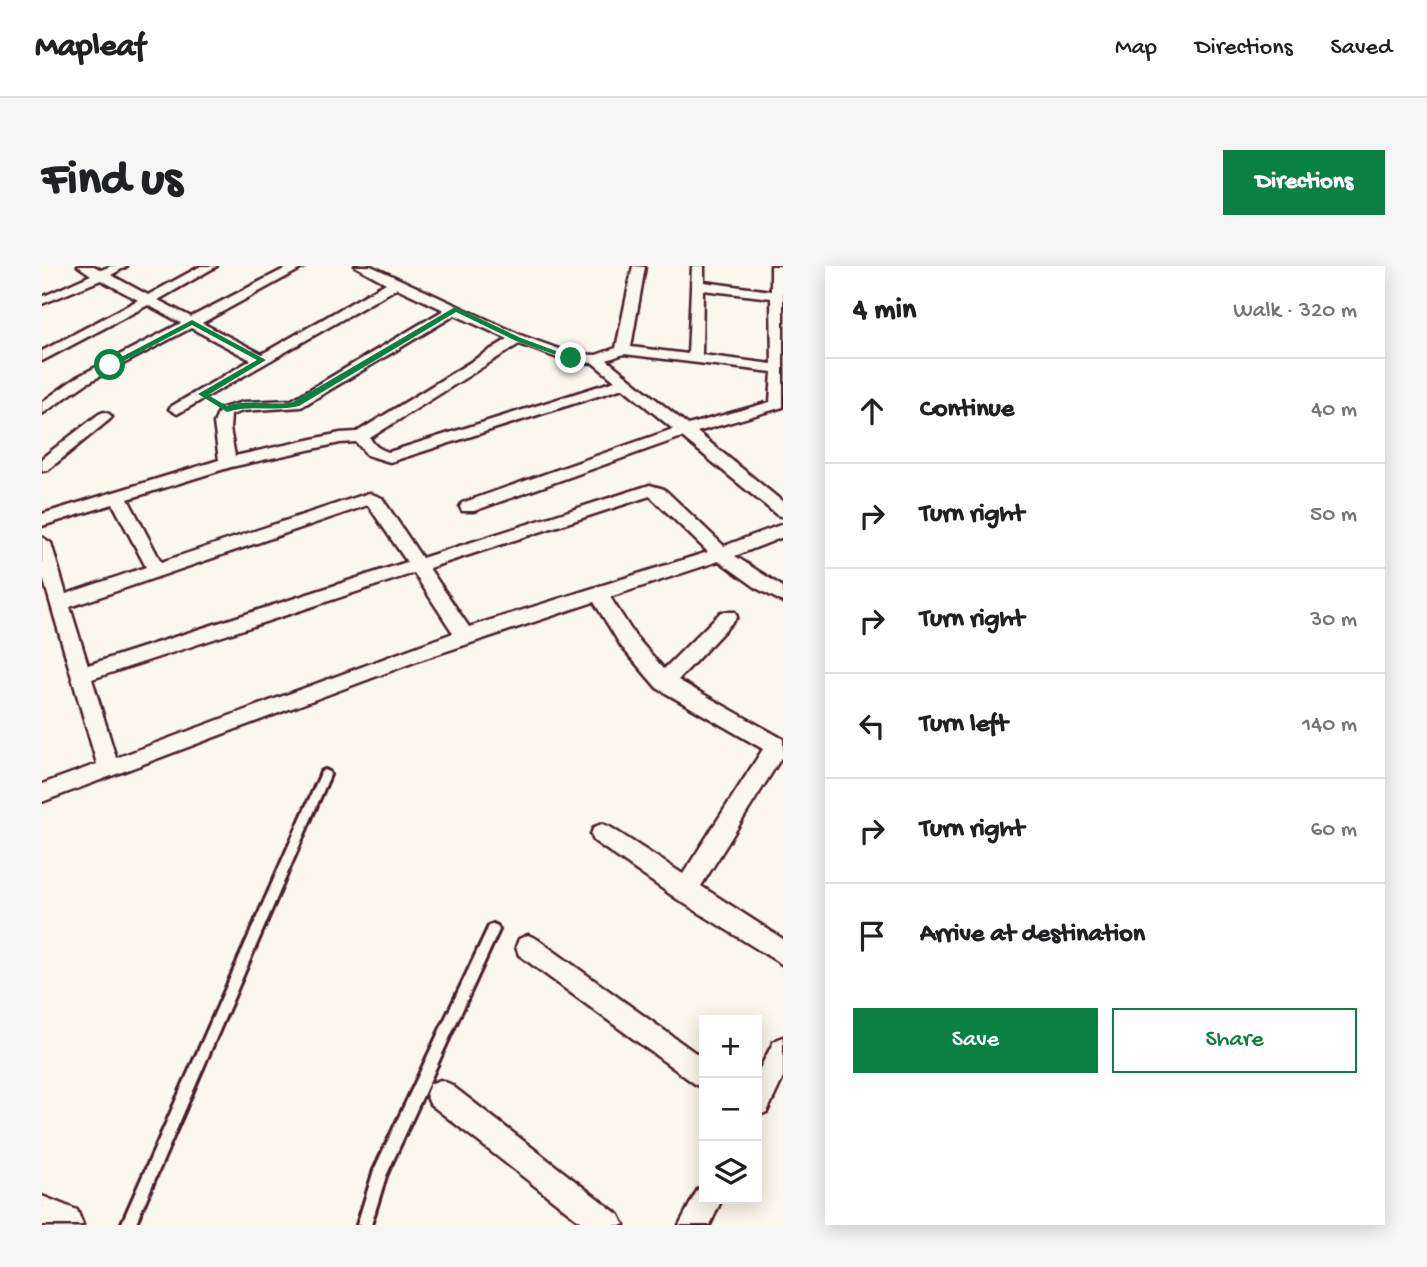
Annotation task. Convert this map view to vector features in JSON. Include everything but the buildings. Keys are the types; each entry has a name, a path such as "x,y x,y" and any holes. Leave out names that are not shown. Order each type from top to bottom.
{"street":[{"path":"84,266 262,360"},
{"path":"44,301 121,266"},
{"path":"42,357 145,299 211,266"},
{"path":"42,410 82,380 300,266"},
{"path":"361,266 518,339 571,358 597,359 623,349 779,369"},
{"path":"695,358 698,266"},
{"path":"468,506 684,432 777,405 781,296 776,266"},
{"path":"623,349 639,267"},
{"path":"177,409 397,282"},
{"path":"697,285 781,296"},
{"path":"228,463 222,417 227,410 235,406 283,407 296,404 455,309"},
{"path":"42,520 228,463 340,438 361,437 518,339"},
{"path":"597,359 783,511"},
{"path":"361,437 366,448 378,456 390,457 624,383"},
{"path":"202,394 227,410"},
{"path":"42,466 104,417"},
{"path":"81,675 650,490 658,493 721,556 752,580 783,595"},
{"path":"118,497 156,570"},
{"path":"60,603 369,499 376,502 465,636"},
{"path":"42,793 465,636 721,556 783,530"},
{"path":"42,542 109,770"},
{"path":"598,593 628,641 664,682 780,748 685,891"},
{"path":"664,682 727,617"},
{"path":"602,834 783,953"},
{"path":"528,947 699,1071"},
{"path":"762,1092 783,1050"},
{"path":"440,1094 609,1225"},
{"path":"694,1225 705,1204"},
{"path":"42,1217 62,1225"}],"lane":[{"path":"128,1225 325,775"},
{"path":"364,1225 379,1175 493,930"}],"route":[{"path":"110,365 192,322 262,360 202,394 227,410 235,406 283,407 296,404 455,309 518,339 571,358"}]}
